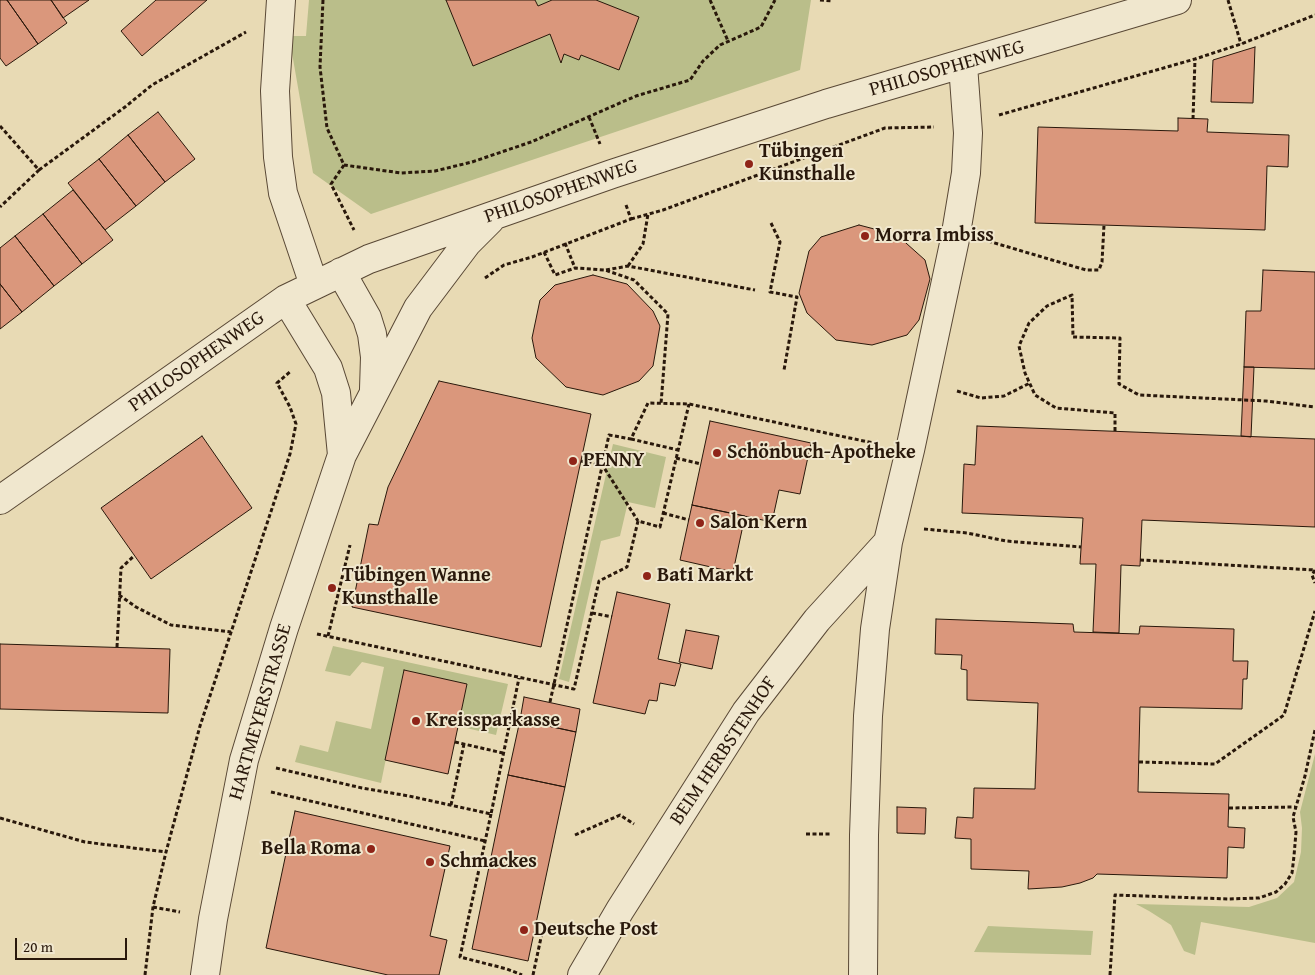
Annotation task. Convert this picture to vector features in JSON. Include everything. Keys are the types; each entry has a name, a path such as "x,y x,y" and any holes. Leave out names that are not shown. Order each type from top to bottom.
{"street":[{"name":"PHILOSOPHENWEG","path":"0,500 286,299 369,259 612,174 826,104 963,65 1177,0"},
{"path":"280,7 275,91 278,156 283,193 314,285"},
{"name":"BEIM HERBSTENHOF","path":"863,975 864,835 868,716 875,629 890,534 910,450 956,232 966,173 968,124 963,65"},
{"name":"HARTMEYERSTRASSE","path":"205,975 213,919 241,772 284,628 342,455 418,308 467,243 494,216"},
{"name":"HARTMEYERSTRASSE","path":"341,272 367,318 372,334 375,357 374,396"},
{"name":"HARTMEYERSTRASSE","path":"286,299 328,368 336,392 342,455"},
{"name":"BEIM HERBSTENHOF","path":"582,975 662,843 756,698 793,650 890,534"}],"path":[{"path":"323,0 320,67 327,128 344,165 401,173 435,171 472,162 530,142 636,96 690,80 703,61 720,45 761,27 775,0"},
{"path":"710,0 728,41"},
{"path":"820,0 832,1"},
{"path":"1228,0 1241,44"},
{"path":"0,207 39,170 152,85 280,7"},
{"path":"484,278 504,264 532,257 565,243 885,128 918,128 968,124 1195,59 1241,44 1315,15"},
{"path":"1193,119 1195,59"},
{"path":"588,117 632,219"},
{"path":"0,126 39,170"},
{"path":"628,266 643,244 648,214"},
{"path":"771,223 780,242 770,292 797,297 784,370"},
{"path":"956,232 1086,270 1099,270 1102,262 1104,225"},
{"path":"565,243 575,268"},
{"path":"544,252 555,275 575,268 605,270 628,266 755,290"},
{"path":"605,270 634,280 668,314 661,404"},
{"path":"1115,431 1114,413 1056,408 1035,395 1025,373 1019,346 1029,323 1047,306 1072,295 1073,337 1120,338 1119,384 1139,395 1266,401 1315,407"},
{"path":"145,975 153,907 200,726 290,454 296,424 290,407 276,382 318,350"},
{"path":"924,383 981,398 1004,396 1030,383"},
{"path":"631,439 648,403 689,404 910,450"},
{"path":"581,461 603,466 638,521 660,527 689,404"},
{"path":"550,702 610,435 678,450"},
{"path":"676,458 701,464"},
{"path":"663,513 689,520"},
{"path":"284,628 574,689 599,581 627,567 638,521"},
{"path":"890,534 966,533 1006,541 1081,547"},
{"path":"328,636 352,538"},
{"path":"117,647 121,568 134,556"},
{"path":"1140,560 1315,570 1312,575 1315,583"},
{"path":"119,595 136,607 171,625 231,632"},
{"path":"1139,762 1215,764 1284,715 1315,610"},
{"path":"592,613 612,617"},
{"path":"519,678 460,957 507,969 522,975"},
{"path":"1110,975 1115,895 1228,899 1259,898 1276,892 1285,884 1292,873 1296,832 1293,817 1305,776 1315,730"},
{"path":"455,742 503,753"},
{"path":"451,805 464,744"},
{"path":"241,772 362,788 491,814"},
{"path":"241,772 485,841"},
{"path":"1229,808 1296,807"},
{"path":"575,835 620,815 662,843"},
{"path":"0,818 85,842 166,852"},
{"path":"533,975 542,933 534,931"}],"green space":[{"path":"309,0 811,0 800,70 371,214 313,173 289,36 306,36"},
{"path":"613,444 666,457 655,508 628,502 620,536 601,541 569,682 559,679"},
{"path":"333,646 508,684 496,735 458,726 467,684 404,670 381,783 295,762 300,745 328,752 336,721 371,729 384,667 362,662 350,676 325,671"},
{"path":"1315,754 1315,943 1201,922 1195,955 1184,951 1171,925 1136,904 1249,907 1277,898 1294,882 1301,852 1302,828 1300,812"},
{"path":"988,926 1093,931 1091,955 974,952"}],"building":[{"path":"0,0 7,0 38,44 6,66 0,58"},
{"path":"7,0 51,0 67,23 38,44"},
{"path":"51,0 89,0 63,18"},
{"path":"156,0 207,0 142,56 121,31"},
{"path":"446,0 535,0 538,6 552,0 596,0 639,17 619,70 581,55 579,60 564,54 561,63 550,34 473,66"},
{"path":"1255,47 1253,103 1211,102 1213,60"},
{"path":"158,112 195,159 165,182 128,135"},
{"path":"1178,118 1208,119 1207,132 1289,135 1288,167 1267,166 1265,230 1035,223 1038,127 1178,131"},
{"path":"128,135 165,182 136,206 99,159"},
{"path":"99,159 136,206 105,230 68,183"},
{"path":"73,190 113,240 82,264 43,214"},
{"path":"43,214 82,264 54,286 15,236"},
{"path":"859,225 897,235 925,260 930,279 919,320 907,335 872,345 836,340 807,313 799,293 809,251 821,237"},
{"path":"15,236 54,286 22,312 0,284 0,248"},
{"path":"1263,270 1315,272 1315,369 1244,367 1246,311 1261,311"},
{"path":"593,275 627,284 653,311 660,326 653,366 639,381 603,395 566,387 536,358 532,338 540,300 555,285"},
{"path":"0,284 22,312 0,329"},
{"path":"1244,367 1254,367 1251,437 1241,436"},
{"path":"439,381 591,414 541,647 352,607 369,524 378,525 388,487"},
{"path":"710,421 811,443 800,494 779,490 772,522 692,505"},
{"path":"977,426 1315,439 1315,527 1142,520 1140,566 1121,565 1119,633 1093,632 1096,564 1080,564 1083,518 962,513 964,464 975,465"},
{"path":"202,436 252,508 151,579 101,508"},
{"path":"692,505 745,516 733,572 680,560"},
{"path":"617,592 670,604 658,659 681,664 675,686 660,683 657,701 649,700 645,714 593,703"},
{"path":"936,619 1073,624 1074,632 1139,634 1140,626 1234,629 1233,661 1248,661 1247,679 1243,679 1242,709 1140,707 1138,792 1229,794 1228,827 1245,828 1244,848 1228,847 1227,878 1097,874 1093,878 1080,883 1062,887 1028,889 1029,871 971,869 971,839 955,838 957,817 973,818 974,788 1035,789 1038,703 967,700 967,670 961,669 962,655 935,654"},
{"path":"686,630 719,636 712,669 679,662"},
{"path":"0,644 170,649 168,713 0,709"},
{"path":"404,670 467,684 448,774 385,760"},
{"path":"524,697 580,709 576,732 520,720"},
{"path":"520,720 576,732 565,787 508,775"},
{"path":"508,775 565,787 528,961 472,949"},
{"path":"897,807 926,808 925,834 897,833"},
{"path":"295,811 450,846 430,936 447,940 439,975 388,975 266,948"}],"place":[{"name":"Tübingen Kunsthalle","path":"749,164"},
{"name":"Morra Imbiss","path":"865,236"},
{"name":"Schönbuch-Apotheke","path":"717,453"},
{"name":"PENNY","path":"573,461"},
{"name":"Salon Kern","path":"700,523"},
{"name":"Bati Markt","path":"647,576"},
{"name":"Tübingen Wanne Kunsthalle","path":"332,588"},
{"name":"Kreissparkasse","path":"416,721"},
{"name":"Bella Roma","path":"371,849"},
{"name":"Schmackes","path":"430,862"},
{"name":"Deutsche Post","path":"524,930"}]}
